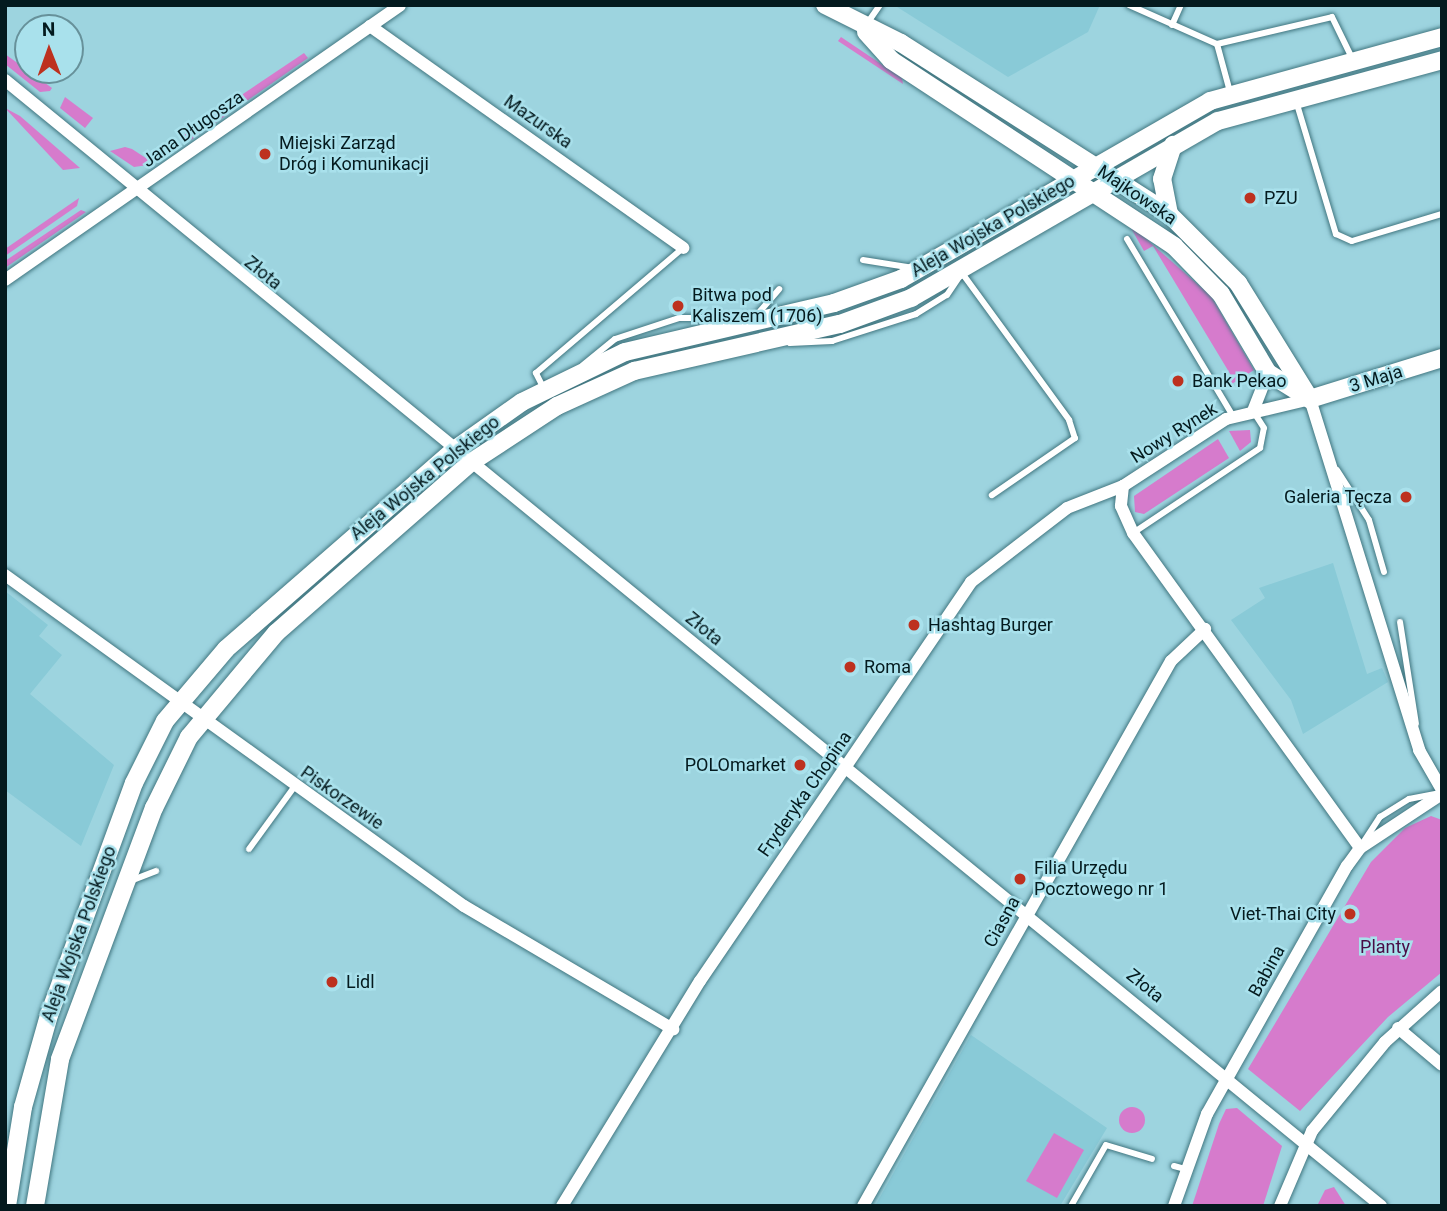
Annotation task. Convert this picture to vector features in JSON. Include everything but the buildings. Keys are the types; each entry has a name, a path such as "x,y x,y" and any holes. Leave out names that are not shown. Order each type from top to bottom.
{"main road":[{"name":"Majkowska","path":"825,5 863,30 891,60 1096,192 1199,270 1233,312 1268,373 1310,399"},
{"name":"Majkowska","path":"863,30 901,43 1169,214 1238,283 1310,399"},
{"name":"Aleja Wojska Polskiego","path":"7,1206 23,1107 49,1015 134,783 177,703 226,649 454,450 544,389 571,375 655,341 856,297 922,269 1096,166 1230,92 1442,37"},
{"name":"Aleja Wojska Polskiego","path":"36,1206 51,1087 163,786 200,719 276,633 470,463 533,419 607,382 745,342 863,317 962,272 1173,145 1228,117 1442,60"},
{"path":"1169,214 1162,179 1173,145"},
{"name":"3 Maja","path":"1310,399 1442,358"}],"street":[{"name":"Jana Długosza","path":"5,280 400,5"},
{"name":"Mazurska","path":"370,26 683,248"},
{"name":"Złota","path":"5,80 134,191 1306,1141 1373,1203"},
{"path":"1253,411 1268,373"},
{"path":"1310,399 1332,462 1419,750 1442,792"},
{"name":"Nowy Rynek","path":"1310,399 1233,416 1123,486 1121,506 1133,533 1205,629 1360,848"},
{"name":"Fryderyka Chopina","path":"562,1206 673,1029 846,766 983,569 1067,508 1123,486"},
{"name":"Piskorzewie","path":"5,575 177,703 464,906 673,1029"},
{"name":"Ciasna","path":"863,1206 1026,913 1171,661 1205,629"},
{"name":"Babina","path":"1174,1206 1180,1167 1228,1077 1360,848 1442,792"},
{"path":"1280,1206 1306,1141 1398,1028 1442,991"},
{"path":"1398,1028 1442,1065"},
{"path":"576,1184 576,1206"}],"lane":[{"path":"863,30 880,5"},
{"path":"1129,5 1217,44 1332,17 1353,60"},
{"path":"1172,25 1181,5"},
{"path":"1217,44 1230,92"},
{"path":"1295,97 1336,234 1352,242 1442,214"},
{"path":"1126,239 1233,416"},
{"path":"544,389 536,373 683,248"},
{"path":"863,260 922,269"},
{"path":"962,272 1069,420 1074,438 992,495"},
{"path":"752,319 779,289"},
{"path":"1133,533 1260,448 1264,428 1253,411"},
{"path":"1332,462 1368,520 1384,572"},
{"path":"1400,622 1419,750"},
{"path":"249,849 295,786"},
{"path":"125,884 156,871"},
{"path":"1071,1206 1106,1145 1152,1159"}],"shaded area":[{"path":"894,5 1100,5 1088,32 1008,77"},
{"path":"1333,563 1367,674 1382,668 1388,682 1303,734 1291,700 1231,620 1265,598 1259,588"},
{"path":"5,591 48,625 39,636 62,655 30,694 114,765 81,846 5,790"},
{"path":"971,1035 1107,1128 1060,1206 875,1206"}],"green space":[{"path":"841,37 902,78 903,84 838,41"},
{"path":"304,53 308,58 244,103 240,96"},
{"path":"5,54 14,61 14,71 5,64"},
{"path":"30,84 46,84 52,88 50,91 40,92"},
{"path":"65,97 93,118 85,128 60,108"},
{"path":"5,108 20,116 80,168 63,170"},
{"path":"223,108 228,114 191,140 184,135"},
{"path":"125,147 155,164 134,167 110,151"},
{"path":"79,198 77,206 5,256 5,249"},
{"path":"81,210 86,212 5,268 5,261"},
{"path":"1128,223 1211,296 1254,370 1227,387 1232,377 1153,246 1144,251"},
{"path":"1250,430 1251,442 1240,451 1229,431"},
{"path":"1218,439 1229,458 1144,514 1135,512 1134,496"},
{"name":"Planty","path":"1431,816 1442,820 1442,972 1388,1017 1300,1111 1248,1069 1371,862 1405,828"},
{"path":"1132,1107 1141,1111 1145,1120 1141,1129 1132,1133 1123,1129 1119,1120 1123,1111"},
{"path":"1237,1108 1282,1146 1263,1206 1192,1206 1219,1124 1226,1109"},
{"path":"1054,1133 1084,1150 1057,1198 1026,1181"},
{"path":"1334,1187 1346,1206 1317,1206 1325,1190"}],"place":[{"name":"Miejski Zarząd Dróg i Komunikacji","path":"265,154"},
{"name":"PZU","path":"1250,198"},
{"name":"Bitwa pod Kaliszem (1706)","path":"678,306"},
{"name":"Bank Pekao","path":"1178,381"},
{"name":"Galeria Tęcza","path":"1406,497"},
{"name":"Hashtag Burger","path":"914,625"},
{"name":"Roma","path":"850,667"},
{"name":"POLOmarket","path":"800,765"},
{"name":"Filia Urzędu Pocztowego nr 1","path":"1020,879"},
{"name":"Viet-Thai City","path":"1350,914"},
{"name":"Lidl","path":"332,982"}]}
